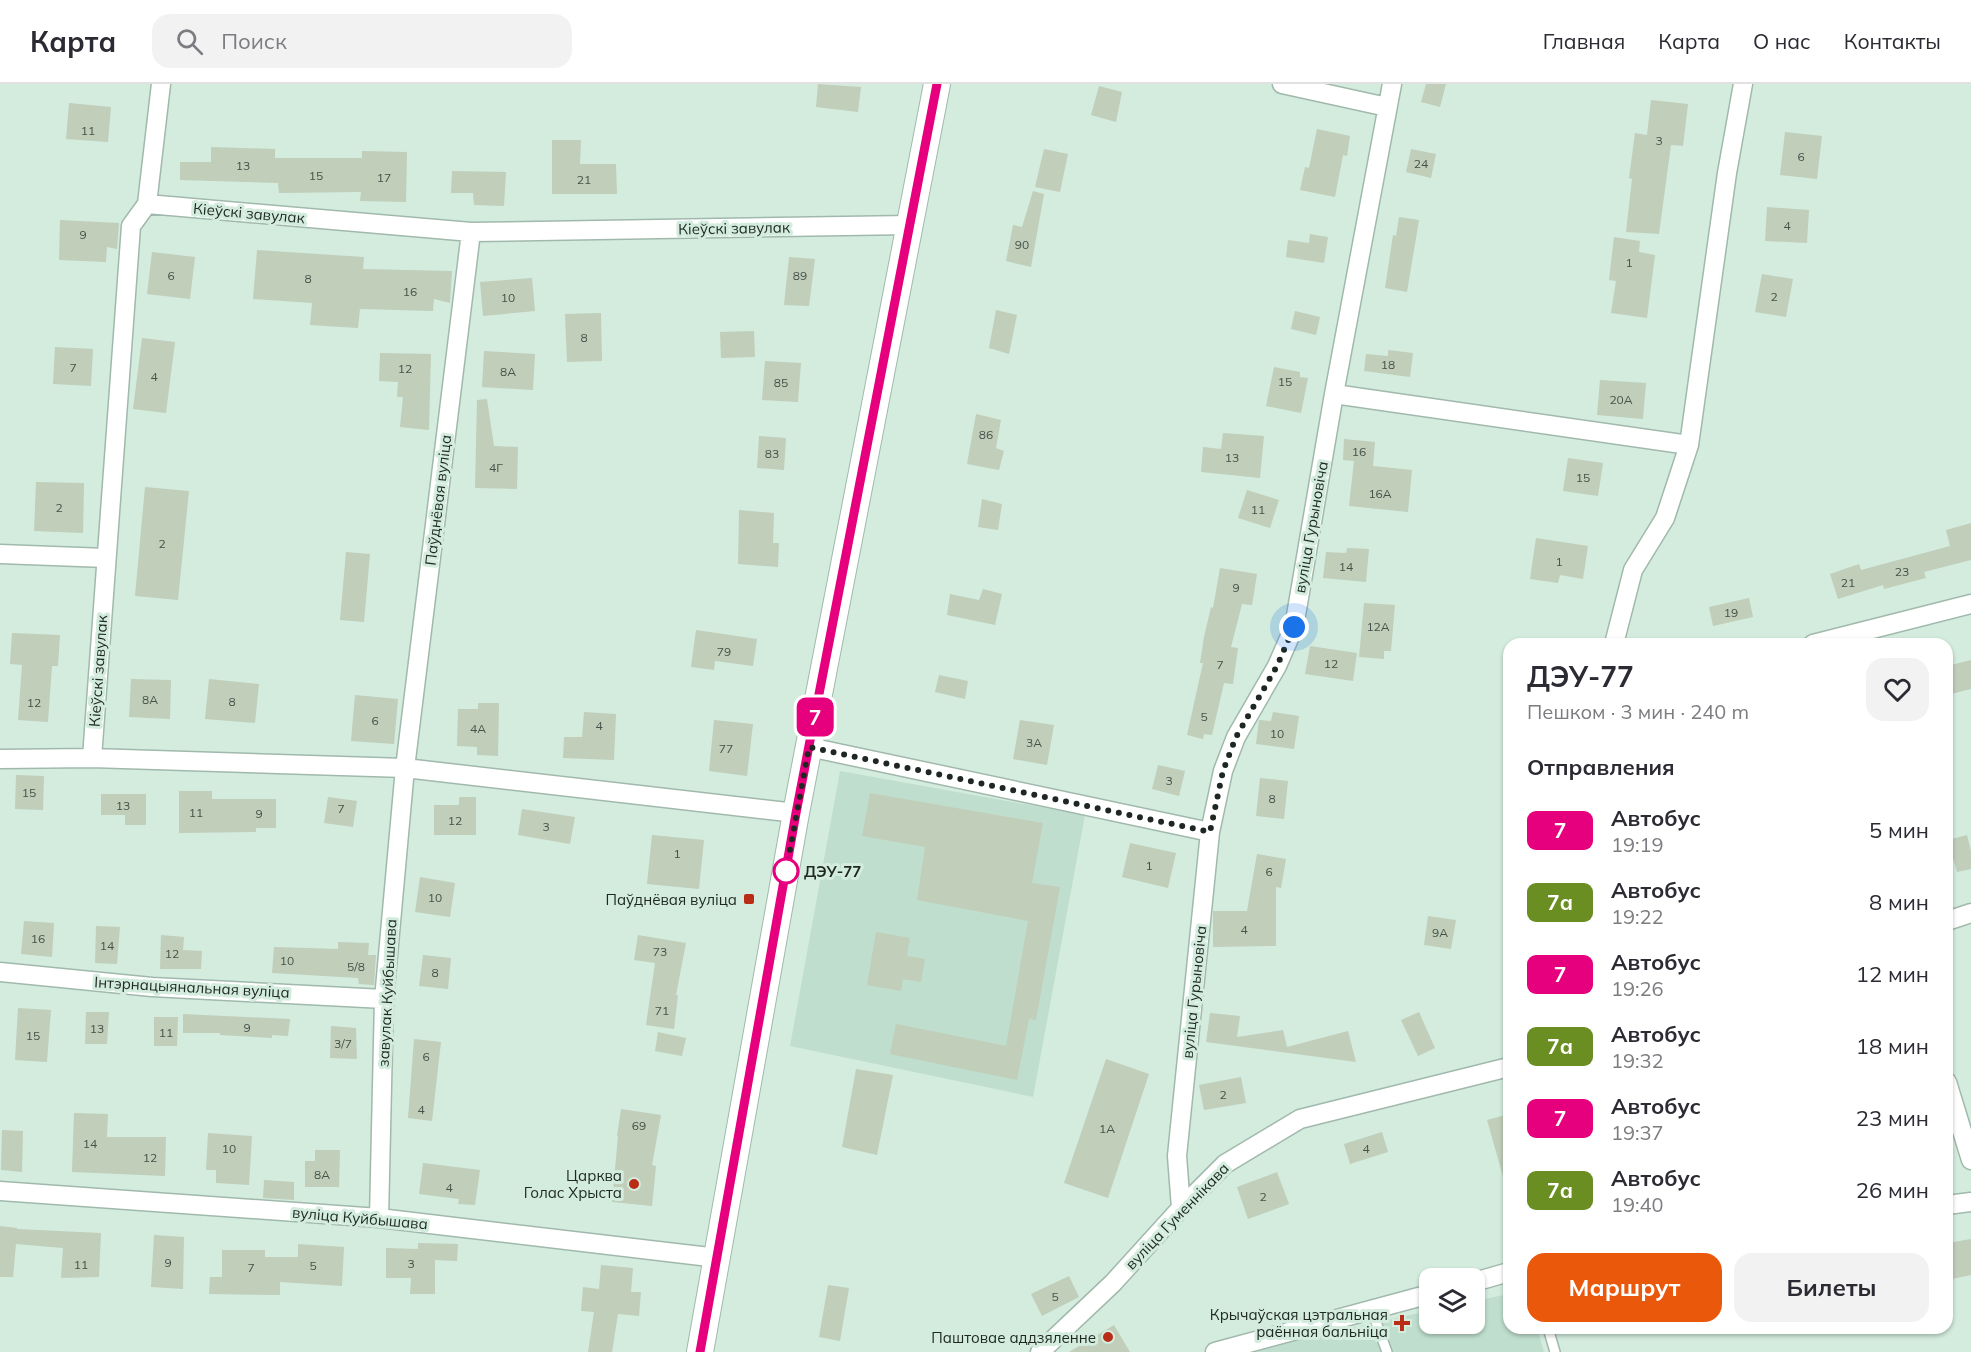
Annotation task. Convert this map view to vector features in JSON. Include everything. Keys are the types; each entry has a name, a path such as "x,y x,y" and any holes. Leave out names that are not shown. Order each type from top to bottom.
{"main road":[{"path":"700,1352 796,813 937,84"}],"street":[{"path":"147,204 160,84"},
{"path":"1282,84 1387,106"},
{"name":"вуліца Гурыновіча","path":"1181,1208 1177,1156 1210,832 1223,771 1236,737 1277,666 1294,627 1334,394 1392,84"},
{"path":"1616,638 1633,570 1665,518 1689,445 1727,173 1743,84"},
{"name":"Кіеўскі завулак","path":"92,758 131,226 147,204 471,232 910,225"},
{"name":"Паўднёвая вуліца","path":"405,768 471,232"},
{"path":"1334,394 1689,445"},
{"path":"0,554 106,558"},
{"path":"1837,638 1971,604"},
{"path":"809,747 1210,832"},
{"path":"0,759 92,758 405,768 796,813"},
{"name":"завулак Куйбышава","path":"379,1218 384,999 405,768"},
{"path":"1953,919 1971,913"},
{"name":"Інтэрнацыянальная вуліца","path":"0,972 152,987 384,999"},
{"name":"вуліца Гуменнікава","path":"1040,1352 1113,1283 1181,1208 1225,1164 1300,1119 1503,1068"},
{"path":"1953,1102 1971,1160"},
{"name":"вуліца Куйбышава","path":"0,1191 379,1218 718,1258"},
{"path":"1953,1204 1971,1202"},
{"path":"1485,1279 1503,1274"},
{"path":"1215,1352 1419,1297"}],"lane":[{"path":"1376,1322 1387,1352"},
{"path":"1550,1334 1555,1352"}],"shaded area":[{"name":"ДЭУ-77","path":"840,771 1085,815 1033,1097 790,1046"},
{"name":"Крычаўская цэтральная раённая бальніца","path":"1503,1295 1503,1334 1539,1334 1544,1352 1237,1352 1419,1313 1419,1334 1485,1334 1485,1299"}],"building":[{"path":"818,84 861,87 858,112 816,107"},
{"path":"1426,84 1446,84 1440,107 1421,102"},
{"path":"1099,86 1122,92 1116,122 1091,115"},
{"path":"1651,100 1688,104 1683,146 1671,145 1659,234 1626,232 1632,179 1629,178 1635,133 1647,135"},
{"path":"69,103 111,107 108,142 66,139"},
{"path":"1317,129 1350,136 1347,156 1343,155 1335,197 1300,190 1305,167 1309,168"},
{"path":"1785,132 1822,136 1817,179 1780,175"},
{"path":"552,140 581,140 580,164 616,164 617,194 552,194"},
{"path":"211,147 275,149 275,158 362,158 362,151 407,152 406,202 360,201 361,192 279,193 278,183 180,180 180,162 211,162"},
{"path":"1044,149 1068,154 1060,192 1035,187"},
{"path":"1411,149 1436,154 1431,178 1406,172"},
{"path":"452,171 506,172 504,206 474,205 473,193 451,193"},
{"path":"1033,191 1044,194 1031,267 1006,261 1013,225 1022,227"},
{"path":"1767,207 1809,210 1807,243 1765,241"},
{"path":"1399,217 1419,220 1407,292 1385,288 1393,235 1396,236"},
{"path":"60,220 119,223 117,249 107,247 106,262 59,260"},
{"path":"1310,234 1328,237 1324,263 1286,257 1288,240 1309,243"},
{"path":"1614,237 1640,241 1639,252 1655,255 1647,318 1611,313 1616,281 1609,280"},
{"path":"257,250 364,257 363,269 452,271 450,303 434,299 433,311 360,309 358,328 310,325 312,303 253,299"},
{"path":"152,252 195,257 190,299 147,294"},
{"path":"789,257 815,259 809,306 784,305"},
{"path":"1762,274 1793,279 1786,317 1755,312"},
{"path":"532,278 535,311 483,316 480,282"},
{"path":"996,310 1017,315 1009,354 989,348"},
{"path":"1295,311 1320,317 1316,335 1291,329"},
{"path":"601,313 602,361 567,362 565,314"},
{"path":"754,331 755,357 721,358 720,332"},
{"path":"142,338 175,342 166,413 133,409"},
{"path":"55,347 93,349 91,386 53,384"},
{"path":"1388,350 1413,353 1410,377 1364,371 1366,354 1388,356"},
{"path":"484,351 535,354 533,390 482,387"},
{"path":"380,353 431,354 429,430 400,427 403,397 397,397 398,382 379,381"},
{"path":"765,361 801,363 798,402 762,400"},
{"path":"1274,367 1300,372 1300,377 1308,378 1301,413 1266,406"},
{"path":"1600,380 1646,383 1643,419 1597,415"},
{"path":"487,399 494,446 518,447 517,489 475,488 477,400"},
{"path":"976,414 1001,420 996,448 1004,451 999,470 967,464"},
{"path":"1223,433 1264,436 1260,478 1201,472 1203,447 1221,449"},
{"path":"759,436 786,438 784,470 757,468"},
{"path":"1344,439 1375,442 1373,466 1412,470 1408,512 1349,506 1354,461 1343,460"},
{"path":"1568,458 1603,463 1598,496 1563,491"},
{"path":"36,482 84,483 83,533 34,531"},
{"path":"145,487 189,491 178,600 135,596"},
{"path":"1247,490 1279,500 1270,528 1238,518"},
{"path":"982,499 1002,504 998,530 978,527"},
{"path":"739,510 774,513 773,543 779,543 778,567 738,564"},
{"path":"1971,523 1971,560 1924,572 1926,578 1884,589 1883,585 1838,599 1830,574 1859,564 1861,570 1950,546 1946,530"},
{"path":"1536,538 1588,546 1583,579 1560,575 1558,583 1530,579"},
{"path":"1347,548 1369,549 1366,582 1323,578 1326,552 1346,553"},
{"path":"346,552 370,554 364,622 340,620"},
{"path":"1220,568 1257,574 1252,605 1242,604 1231,647 1238,648 1233,684 1224,683 1212,735 1204,734 1203,739 1187,735 1203,663 1200,663 1204,637 1211,607 1213,608"},
{"path":"983,589 1002,594 995,625 947,615 950,594 979,600"},
{"path":"1749,598 1753,617 1713,626 1709,607"},
{"path":"1364,603 1395,605 1391,651 1384,651 1384,659 1359,657"},
{"path":"696,630 757,639 753,666 715,661 714,670 691,667"},
{"path":"12,633 60,635 58,666 52,666 48,722 18,720 22,665 10,664"},
{"path":"1310,646 1357,653 1353,681 1305,674"},
{"path":"1971,660 1971,689 1953,694 1953,664"},
{"path":"939,675 968,681 965,699 935,692"},
{"path":"131,679 171,680 170,719 129,717"},
{"path":"209,679 259,684 255,723 205,719"},
{"path":"355,695 398,699 394,744 351,741"},
{"path":"478,703 499,703 498,756 477,755 477,747 457,746 458,709 478,709"},
{"path":"584,712 616,714 614,760 563,758 564,737 582,737"},
{"path":"1273,712 1299,716 1294,749 1256,744 1259,720 1271,721"},
{"path":"714,720 753,724 747,776 709,771"},
{"path":"1020,720 1054,725 1047,765 1013,759"},
{"path":"1158,765 1185,771 1179,796 1152,789"},
{"path":"16,775 44,776 43,810 15,809"},
{"path":"1260,778 1288,781 1284,819 1256,816"},
{"path":"179,791 212,791 212,799 276,799 276,828 256,828 256,832 179,833"},
{"path":"870,793 1043,823 1032,883 1060,887 1036,1020 1029,1019 1017,1080 890,1054 896,1024 1006,1046 1028,921 917,900 925,847 862,836"},
{"path":"101,794 146,794 146,825 125,825 125,815 101,815"},
{"path":"328,797 357,801 353,827 324,823"},
{"path":"459,797 476,797 476,835 434,835 434,805 459,805"},
{"path":"522,809 575,817 570,844 518,835"},
{"path":"652,835 704,840 699,889 647,884"},
{"path":"1967,835 1971,851 1971,869 1957,872 1953,858 1953,839"},
{"path":"1130,843 1176,853 1168,888 1122,877"},
{"path":"1257,854 1286,859 1281,888 1276,887 1276,946 1213,947 1213,911 1247,911"},
{"path":"420,877 455,883 450,917 415,912"},
{"path":"1428,916 1456,920 1451,949 1424,945"},
{"path":"24,921 54,923 52,957 21,954"},
{"path":"96,926 120,927 117,964 95,963"},
{"path":"876,932 910,938 907,956 925,959 921,982 903,979 901,991 867,985"},
{"path":"161,935 184,937 183,950 202,951 201,969 160,969"},
{"path":"638,935 686,943 676,995 678,995 674,1029 646,1025 655,963 634,960"},
{"path":"338,942 369,943 368,955 376,955 374,985 359,984 358,978 272,973 274,947 338,949"},
{"path":"423,955 451,958 448,989 419,986"},
{"path":"18,1008 51,1010 47,1062 15,1060"},
{"path":"86,1012 109,1012 107,1044 85,1044"},
{"path":"1419,1012 1435,1048 1418,1056 1401,1020"},
{"path":"1210,1013 1240,1016 1237,1037 1283,1030 1287,1047 1348,1031 1356,1062 1206,1042"},
{"path":"183,1014 290,1019 288,1036 272,1035 272,1038 220,1035 220,1033 183,1033"},
{"path":"154,1017 178,1017 177,1046 154,1046"},
{"path":"331,1026 356,1028 357,1059 330,1058"},
{"path":"658,1032 686,1038 682,1056 655,1051"},
{"path":"414,1039 441,1042 432,1121 408,1118"},
{"path":"1106,1059 1149,1074 1108,1198 1064,1183"},
{"path":"856,1069 893,1075 877,1155 842,1147"},
{"path":"1241,1077 1246,1103 1204,1110 1199,1085"},
{"path":"621,1109 661,1115 652,1165 656,1166 652,1206 612,1202"},
{"path":"74,1113 108,1114 107,1137 166,1137 165,1176 72,1172"},
{"path":"1503,1116 1503,1176 1487,1120"},
{"path":"2,1130 23,1131 22,1172 1,1170"},
{"path":"1382,1132 1388,1152 1350,1164 1344,1144"},
{"path":"208,1133 252,1136 249,1185 216,1183 216,1170 206,1170"},
{"path":"315,1150 340,1150 339,1187 305,1187 305,1161 315,1161"},
{"path":"423,1163 480,1170 475,1205 458,1204 459,1199 419,1194"},
{"path":"1277,1172 1289,1204 1248,1219 1237,1187"},
{"path":"264,1180 294,1182 294,1200 263,1198"},
{"path":"0,1226 17,1229 101,1233 99,1277 61,1278 63,1248 16,1244 13,1277 0,1277"},
{"path":"154,1235 184,1237 183,1289 151,1287"},
{"path":"1971,1239 1971,1275 1953,1279 1953,1242"},
{"path":"418,1243 458,1244 457,1261 435,1260 435,1294 410,1294 411,1278 386,1278 386,1248 418,1249"},
{"path":"298,1244 344,1247 342,1286 280,1282 280,1295 209,1294 210,1277 222,1277 222,1250 265,1250 265,1257 298,1257"},
{"path":"601,1265 633,1268 631,1292 641,1292 639,1316 618,1314 612,1352 588,1352 594,1312 581,1311 583,1287 599,1289"},
{"path":"1069,1276 1079,1297 1042,1316 1031,1294"},
{"path":"828,1285 849,1288 840,1341 819,1337"},
{"name":"Паштовае аддзяленне","path":"1114,1325 1130,1352 1069,1352"}],"bus line":[{"name":"7","path":"700,1352 796,813 937,84"}],"place":[{"name":"ДЭУ-77","path":"786,871"},
{"name":"Паўднёвая вуліца","path":"749,899"},
{"name":"Царква Голас Хрыста","path":"634,1184"},
{"name":"Крычаўская цэтральная раённая бальніца","path":"1402,1323"},
{"name":"Паштовае аддзяленне","path":"1108,1337"}],"route":[{"path":"786,871 809,747 1210,832 1223,771 1236,737 1277,666 1294,627"}]}
